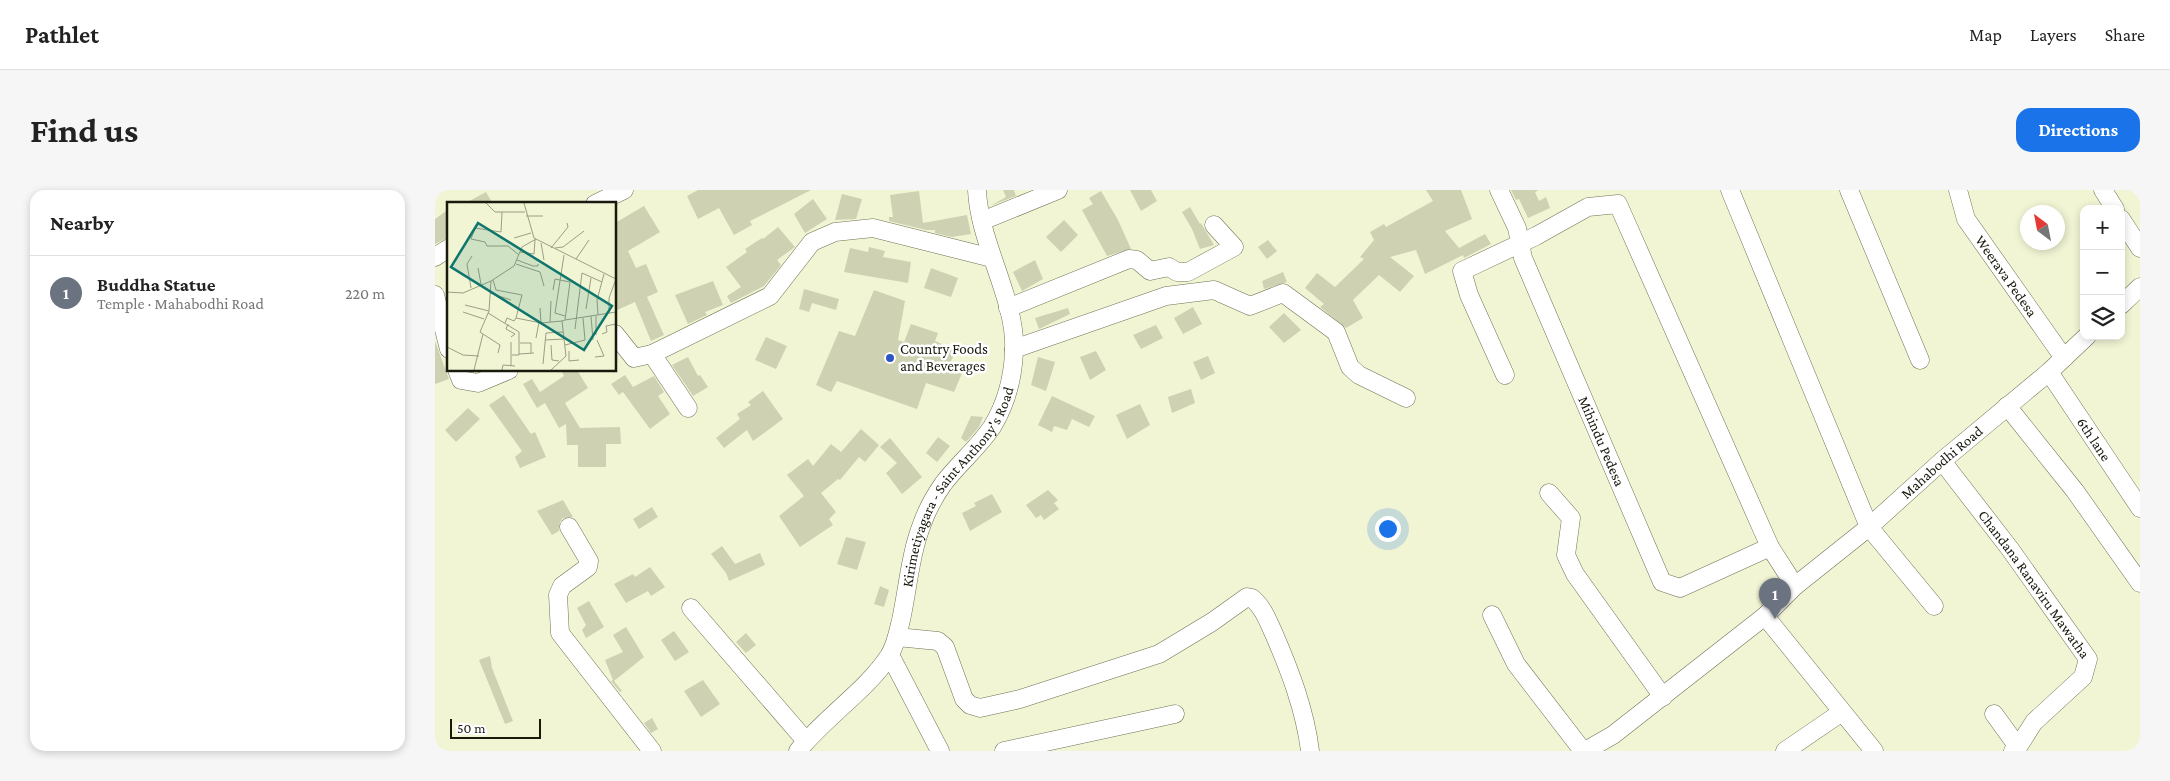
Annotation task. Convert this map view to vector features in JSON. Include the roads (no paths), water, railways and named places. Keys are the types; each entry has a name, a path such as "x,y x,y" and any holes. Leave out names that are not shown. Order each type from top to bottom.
{"street":[{"path":"599,202 624,190"},
{"name":"Kirimetiyagara - Saint Anthony's Road","path":"802,746 877,670 890,654 897,637 914,549 921,525 931,503 944,484 980,443 1002,409 1009,386 1014,349 1008,308 982,221 977,190"},
{"path":"982,221 1058,190"},
{"name":"Mihindu Pedesa","path":"1499,190 1517,228 1527,267 1662,582 1680,588 1771,547"},
{"path":"1730,190 1869,527 1934,606"},
{"path":"1849,190 1920,360"},
{"name":"Weerava Pedesa","path":"1958,190 1966,219 2064,358"},
{"path":"2103,190 2112,205"},
{"path":"1505,375 1469,295 1462,271 1588,207 1618,204 1771,547 1795,586"},
{"path":"1008,308 1129,258 1137,260 1151,271 1169,267 1177,272 1188,272 1234,247 1215,225"},
{"path":"2125,225 2140,248"},
{"path":"616,335 634,358 652,354 770,296 812,242 835,232 873,228 992,258"},
{"path":"435,257 447,249"},
{"path":"2125,301 2140,288"},
{"path":"1014,349 1166,296 1214,290 1250,306 1283,293 1336,332 1350,367 1359,375 1405,398"},
{"path":"435,295 447,341"},
{"name":"Mahabodhi Road","path":"1584,751 1613,735 1765,616 1795,586 1869,527 1942,461 2049,372 2083,340"},
{"path":"652,354 688,408"},
{"path":"457,371 461,380 478,383 507,371"},
{"name":"6th lane","path":"2049,372 2140,508"},
{"path":"2007,406 2075,490 2140,583"},
{"name":"Chandana Ranaviru Mawatha","path":"1942,461 2010,549 2088,659 2083,677 2034,722 2015,749"},
{"path":"1549,494 1571,518 1566,555 1575,574 1663,697"},
{"path":"569,526 589,561 588,567 562,586 558,595 560,633 652,751"},
{"path":"897,637 938,641 945,647 963,699 970,705 980,708 1020,699 1159,654 1212,622 1247,597 1252,598 1262,608 1290,670 1308,732 1310,751"},
{"path":"691,608 802,746"},
{"path":"1492,615 1516,664 1584,751"},
{"path":"1765,616 1874,751"},
{"path":"890,654 940,751"},
{"path":"1785,751 1842,712"},
{"path":"1003,751 1175,714"},
{"path":"1994,714 2015,749"}],"place":[{"name":"Country Foods and Beverages","path":"890,358"},
{"name":"Buddha Statue","path":"1775,619"}]}
